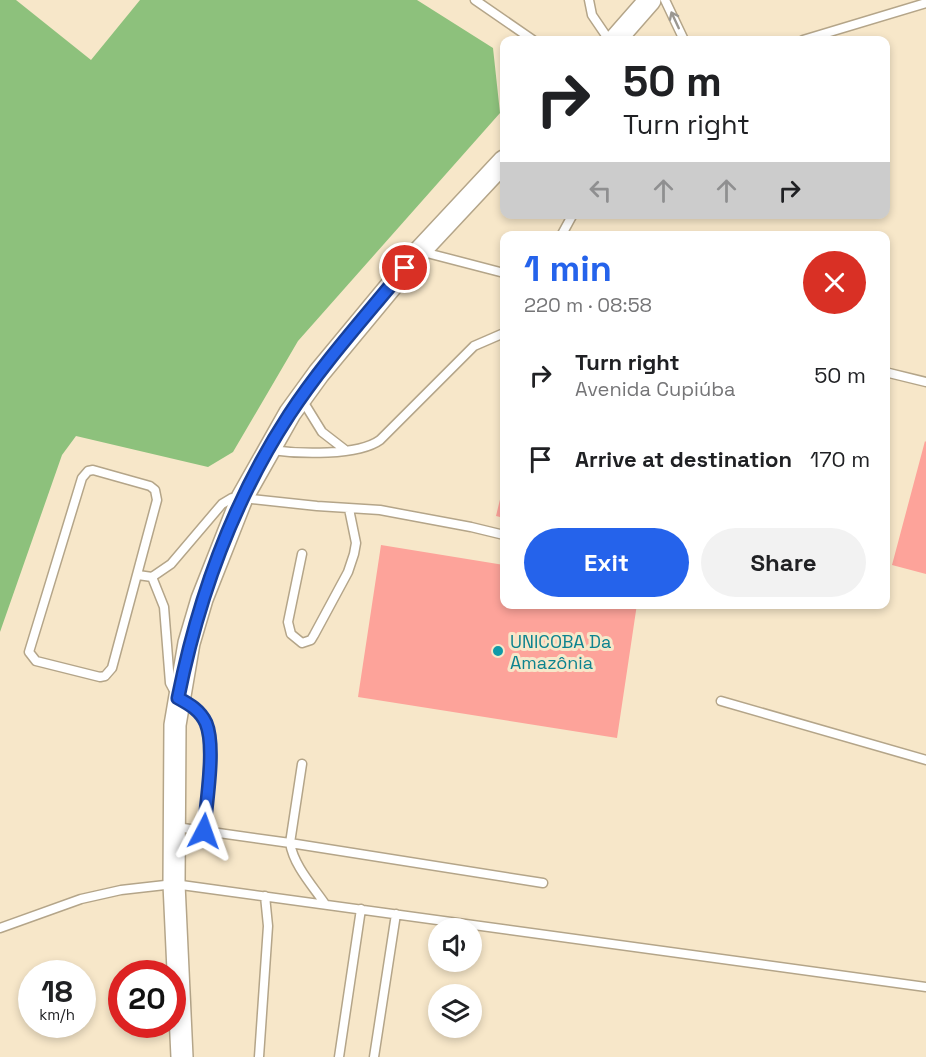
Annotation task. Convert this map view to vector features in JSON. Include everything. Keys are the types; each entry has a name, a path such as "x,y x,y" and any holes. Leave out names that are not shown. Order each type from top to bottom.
{"street":[{"path":"618,36 650,0"},
{"path":"182,1057 174,884 175,725 189,643 202,599 242,498 268,449 301,398 420,251 500,165"}],"lane":[{"path":"475,0 526,36"},
{"path":"590,0 592,15 606,36"},
{"path":"665,0 682,36"},
{"path":"816,36 926,3"},
{"path":"420,251 500,272"},
{"path":"268,449 293,453 363,449 380,440 474,346 500,335"},
{"path":"890,373 926,382"},
{"path":"301,398 322,432 344,450"},
{"path":"98,470 150,486 155,490 157,500 138,574 112,668 105,676 100,677 36,661 30,656 29,652 82,478 88,471 98,470"},
{"path":"138,574 152,577 171,564 222,504 232,498 380,510 471,526 500,534"},
{"path":"302,554 288,622 291,634 302,643 311,640 348,572 356,543 348,509"},
{"path":"152,577 164,607 168,677 178,698 197,709 206,722 210,743 204,831"},
{"path":"721,701 926,760"},
{"path":"302,764 290,843 303,873 325,904"},
{"path":"174,827 543,883"},
{"path":"0,928 81,899 121,890 174,884 926,987"},
{"path":"259,1057 268,926 265,896"},
{"path":"339,1057 361,909"},
{"path":"374,1057 396,914"}],"green space":[{"path":"0,0 16,0 91,60 140,0 417,0 493,48 500,113 298,341 233,452 208,467 76,436 62,455 0,632"}],"building":[{"path":"926,442 926,574 892,565"},
{"path":"500,499 500,517 496,516"},
{"name":"UNICOBA Da Amazônia","path":"381,545 500,564 500,609 636,609 617,738 358,697"}],"place":[{"name":"UNICOBA Da Amazônia","path":"498,651"}],"route":[{"path":"204,831 210,743 206,722 197,709 178,698 189,643 202,599 242,498 290,413 319,373 405,268"}]}
